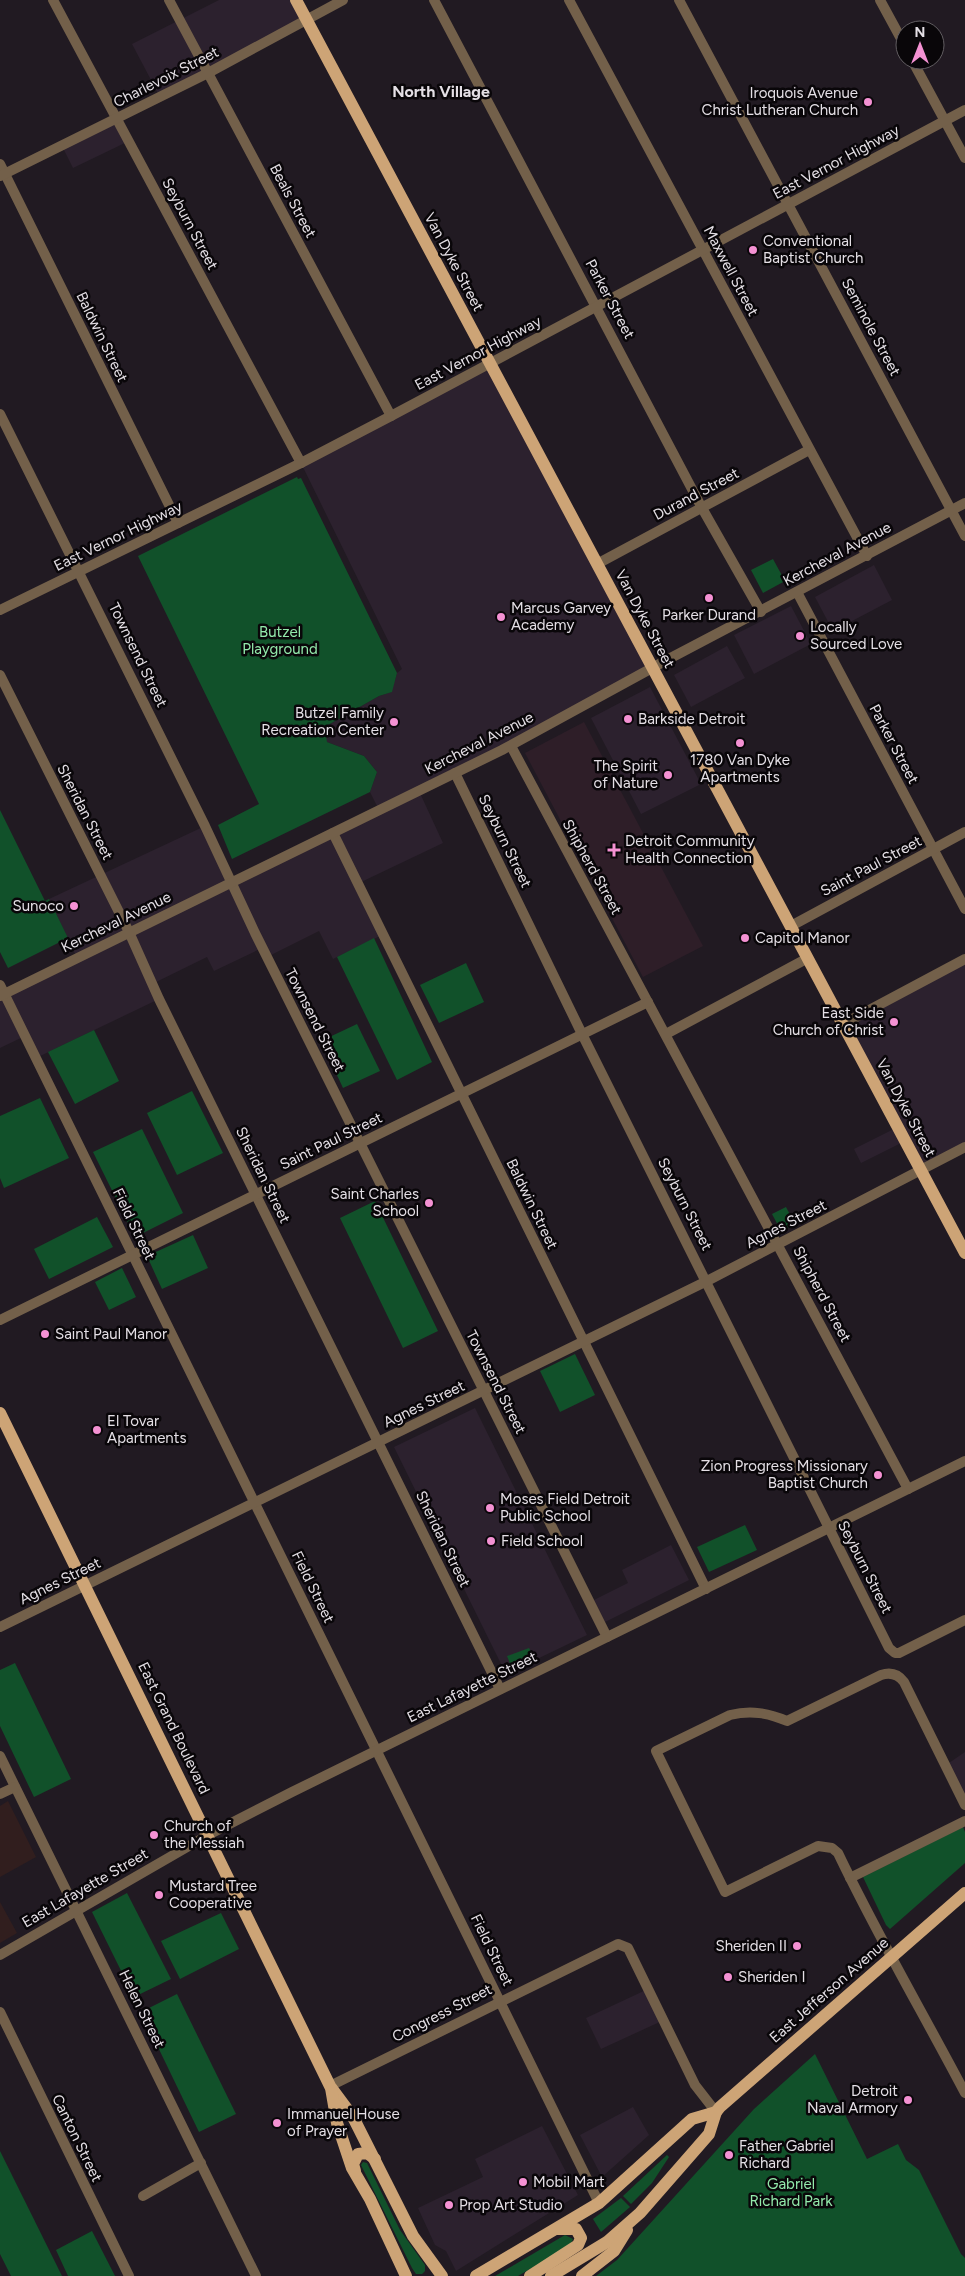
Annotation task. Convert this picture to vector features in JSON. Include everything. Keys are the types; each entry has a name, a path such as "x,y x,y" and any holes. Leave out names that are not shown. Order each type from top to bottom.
{"main road":[{"name":"Van Dyke Street","path":"296,0 965,1253"},
{"name":"East Grand Boulevard","path":"0,1413 330,2086 353,2117 413,2236 442,2276"},
{"name":"East Jefferson Avenue","path":"476,2276 599,2203 692,2119 716,2112 965,1893"},
{"name":"East Grand Boulevard","path":"330,2086 342,2143 352,2168 406,2273"},
{"name":"East Jefferson Avenue","path":"551,2276 607,2242 632,2220 709,2134 716,2112"},
{"path":"357,2175 353,2164 356,2155 368,2153 374,2159"},
{"path":"582,2276 614,2251 632,2220"},
{"path":"530,2276 578,2245 581,2238 576,2229 566,2227 555,2229"},
{"path":"428,2255 431,2270 429,2276"}],"street":[{"name":"Seyburn Street","path":"53,0 300,463"},
{"name":"Beals Street","path":"169,0 391,416"},
{"name":"Charlevoix Street","path":"2,175 208,73 343,0"},
{"name":"Parker Street","path":"434,0 702,508 761,612"},
{"name":"Maxwell Street","path":"569,0 867,556"},
{"name":"Seminole Street","path":"679,0 965,536"},
{"path":"880,0 895,28"},
{"path":"917,70 965,158"},
{"name":"East Vernor Highway","path":"0,610 300,463 391,416 965,110"},
{"name":"Baldwin Street","path":"0,164 2,175 178,523"},
{"name":"Townsend Street","path":"0,414 80,571 360,1143 607,1637"},
{"name":"Durand Street","path":"597,564 809,450"},
{"name":"Kercheval Avenue","path":"2,991 232,883 511,746 653,667 761,612 965,503"},
{"name":"Parker Street","path":"796,592 965,909"},
{"name":"Sheridan Street","path":"0,675 129,932 152,984 500,1689"},
{"name":"Shipherd Street","path":"511,746 908,1489"},
{"name":"Seyburn Street","path":"455,773 582,1034 889,1648 895,1653 899,1653 965,1620"},
{"name":"Saint Paul Street","path":"790,926 965,832"},
{"name":"Baldwin Street","path":"333,833 460,1094 706,1588"},
{"path":"666,1034 808,958"},
{"path":"843,1024 965,959"},
{"name":"Field Street","path":"2,991 599,2203"},
{"name":"Saint Paul Street","path":"0,1320 648,1002"},
{"name":"Agnes Street","path":"0,1627 707,1281 965,1147"},
{"name":"East Lafayette Street","path":"0,1955 208,1835 376,1750 965,1461"},
{"path":"965,1805 904,1682 894,1674 881,1675 787,1721 769,1713 745,1712 730,1715 656,1751 725,1892 813,1848 827,1846 838,1853 891,1958 907,1983 965,2093"},
{"name":"Helen Street","path":"0,1756 256,2276"},
{"path":"0,1794 15,1787"},
{"path":"850,1878 965,1821"},
{"name":"Congress Street","path":"330,2086 614,1945 622,1944 628,1948 700,2095 716,2112"},
{"name":"Canton Street","path":"0,2012 128,2276"},
{"path":"143,2196 201,2163"}],"shaded area":[{"path":"219,0 296,0 307,20 160,97 132,44"},
{"path":"117,119 129,141 73,168 62,146"},
{"name":"Marcus Garvey Academy","path":"490,364 653,667 419,791 443,843 357,884 382,935 333,959 319,931 267,957 262,948 214,971 207,957 152,984 159,999 36,1058 25,1036 0,1048 0,996 77,958 49,899 205,826 231,882 379,810 370,792 377,772 364,756 327,742 321,729 379,696 391,692 397,673 402,669 301,463"},
{"path":"874,565 892,600 833,631 815,597"},
{"path":"791,606 811,644 754,674 734,635"},
{"path":"727,646 745,678 691,707 674,675"},
{"path":"650,687 701,784 641,814 591,718"},
{"name":"Detroit Community Health Connection","path":"584,722 703,946 643,977 525,753"},
{"path":"965,959 965,1147 921,1170 905,1141 861,1163 854,1149 898,1127 843,1024"},
{"name":"Field School","path":"475,1408 587,1635 506,1674 394,1447"},
{"path":"671,1545 689,1580 605,1622 594,1600 628,1583 622,1570"},
{"path":"965,1752 965,1805 946,1765"},
{"path":"8,1801 36,1857 0,1877 0,1806"},
{"path":"0,1902 17,1933 0,1943"},
{"path":"648,1989 664,2020 601,2049 586,2018"},
{"path":"633,2107 649,2135 602,2177 580,2135"},
{"path":"542,2126 578,2195 456,2271 446,2251 435,2245 418,2208 483,2177 475,2159"}],"green space":[{"name":"Butzel Playground","path":"297,477 298,479 301,478 397,673 392,692 379,696 321,729 326,735 327,742 364,756 377,772 370,792 232,859 218,825 259,804 138,556"},
{"path":"773,559 785,581 763,593 751,570"},
{"path":"0,810 45,901 49,899 68,938 8,968 0,952"},
{"path":"374,938 432,1062 397,1080 337,957"},
{"path":"466,963 484,1002 439,1023 420,985"},
{"path":"357,1024 380,1071 343,1088 321,1041"},
{"path":"94,1030 119,1081 75,1104 48,1052"},
{"path":"192,1091 223,1153 177,1175 147,1113"},
{"path":"40,1098 69,1158 4,1188 0,1178 0,1116"},
{"path":"142,1129 183,1213 135,1237 93,1152"},
{"path":"375,1201 438,1331 403,1348 340,1218"},
{"path":"786,1207 795,1224 781,1231 772,1214"},
{"path":"97,1217 113,1247 49,1279 34,1249"},
{"path":"193,1235 208,1268 162,1289 147,1256"},
{"path":"122,1268 136,1297 109,1310 95,1282"},
{"path":"575,1354 595,1395 560,1412 540,1371"},
{"path":"745,1525 757,1550 709,1572 697,1547"},
{"path":"529,1648 534,1657 514,1668 511,1666 507,1656"},
{"path":"15,1663 71,1779 34,1797 0,1726 0,1670"},
{"path":"963,1827 965,1832 965,1863 890,1929 886,1925 863,1877"},
{"path":"127,1893 171,1979 134,1997 92,1912"},
{"path":"221,1913 239,1949 180,1979 161,1941"},
{"path":"177,1994 236,2114 199,2132 141,2012"},
{"name":"Gabriel Richard Park","path":"815,2054 867,2159 898,2144 906,2160 919,2170 961,2254 965,2258 965,2276 596,2276 617,2260 754,2109"},
{"path":"0,2151 62,2276 11,2276 0,2254"},
{"path":"667,2155 669,2157 652,2183 631,2204 623,2196"},
{"path":"363,2162 367,2163 400,2230 425,2265 425,2271 422,2274 416,2274 412,2268 361,2165"},
{"path":"621,2198 630,2207 601,2232 593,2219"},
{"path":"92,2231 115,2276 68,2276 56,2250"},
{"path":"565,2235 573,2239 570,2246 518,2276 495,2276"}],"place":[{"name":"Iroquois Avenue Christ Lutheran Church","path":"868,102"},
{"name":"Conventional Baptist Church","path":"753,250"},
{"name":"Parker Durand","path":"709,598"},
{"name":"Marcus Garvey Academy","path":"501,617"},
{"name":"Locally Sourced Love","path":"800,636"},
{"name":"Barkside Detroit","path":"628,719"},
{"name":"Butzel Family Recreation Center","path":"394,722"},
{"name":"1780 Van Dyke Apartments","path":"740,743"},
{"name":"The Spirit of Nature","path":"668,775"},
{"name":"Detroit Community Health Connection","path":"614,850"},
{"name":"Sunoco","path":"74,906"},
{"name":"Capitol Manor","path":"745,938"},
{"name":"East Side Church of Christ","path":"894,1022"},
{"name":"Saint Charles School","path":"429,1203"},
{"name":"Saint Paul Manor","path":"45,1334"},
{"name":"El Tovar Apartments","path":"97,1430"},
{"name":"Zion Progress Missionary Baptist Church","path":"878,1475"},
{"name":"Moses Field Detroit Public School","path":"490,1508"},
{"name":"Field School","path":"491,1541"},
{"name":"Church of the Messiah","path":"154,1835"},
{"name":"Mustard Tree Cooperative","path":"159,1895"},
{"name":"Sheriden II","path":"797,1946"},
{"name":"Sheriden I","path":"728,1977"},
{"name":"Detroit Naval Armory","path":"908,2100"},
{"name":"Immanuel House of Prayer","path":"277,2123"},
{"name":"Father Gabriel Richard","path":"729,2155"},
{"name":"Mobil Mart","path":"523,2182"},
{"name":"Prop Art Studio","path":"449,2205"}],"district":[{"name":"North Village","path":"441,91"}]}
